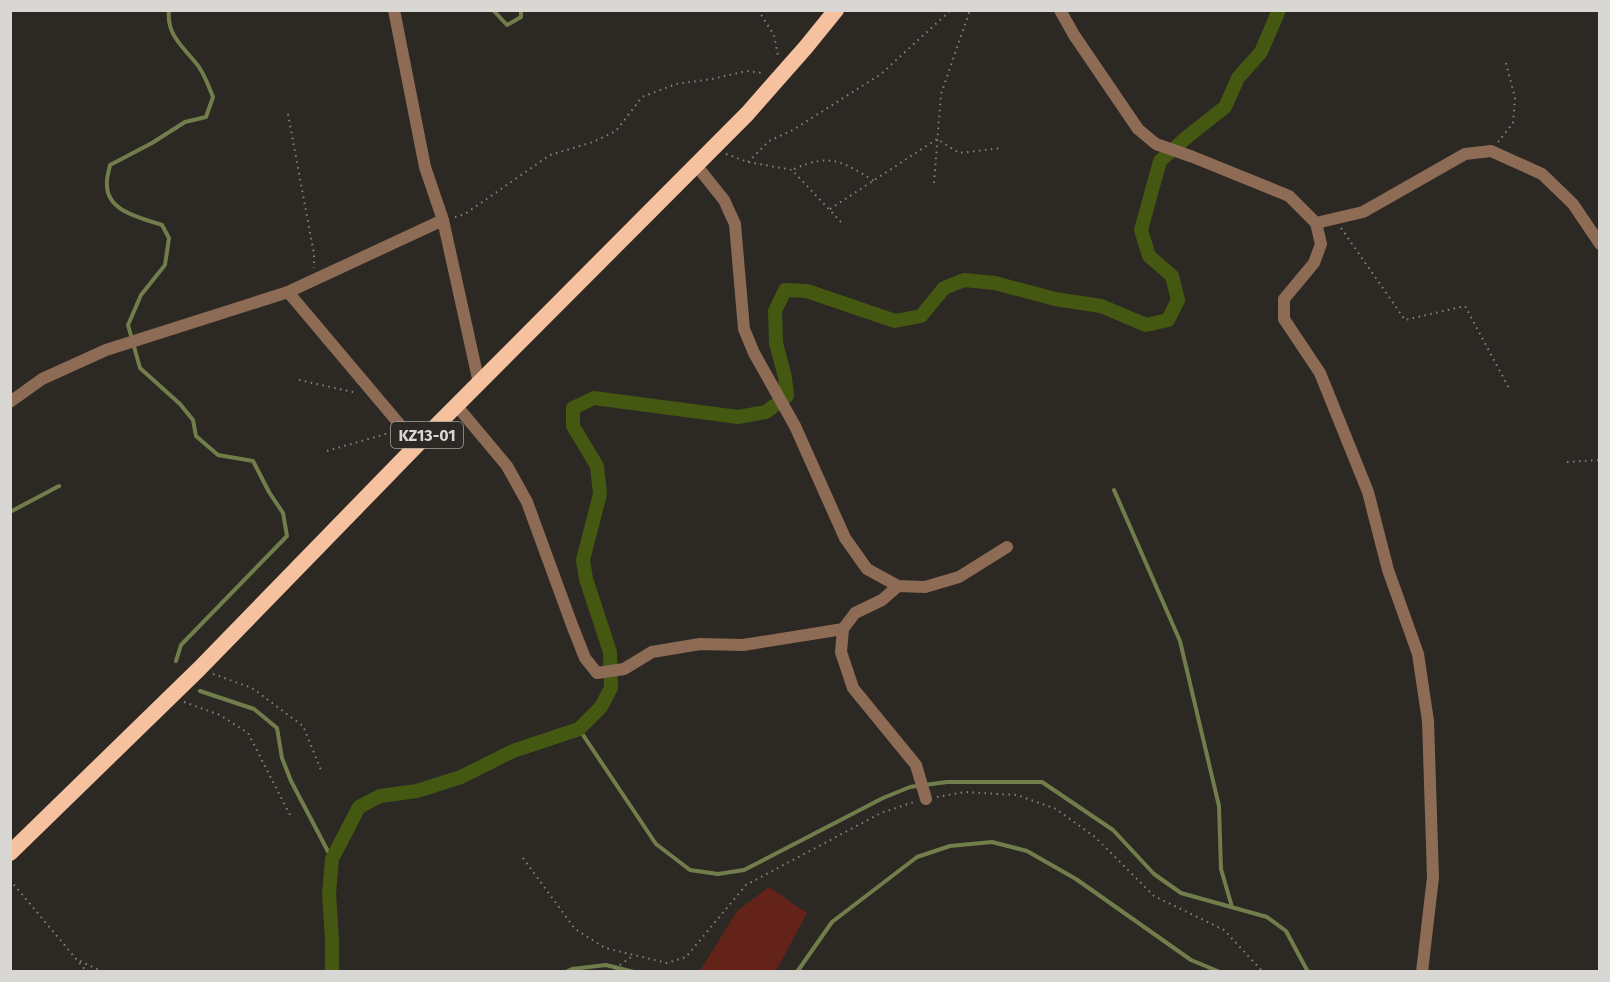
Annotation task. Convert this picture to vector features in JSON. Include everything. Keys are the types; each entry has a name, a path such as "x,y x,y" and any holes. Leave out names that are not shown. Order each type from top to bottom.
{"highway":[{"name":"KZ13-01","path":"10,854 199,669 456,405 747,114 836,10"}],"street":[{"path":"394,10 425,167 443,220 479,383"},
{"path":"1060,10 1074,35 1138,129 1156,144 1288,196 1316,224 1321,244 1314,263 1284,299 1284,319 1320,374 1368,492 1388,570 1418,654 1428,721 1433,876 1422,972"},
{"path":"1316,224 1363,212 1465,154 1491,151 1542,174 1574,204 1599,244"},
{"path":"696,165 724,200 735,224 744,329 754,353 795,426 845,538 867,569 898,586 926,587 959,577 1007,547"},
{"path":"10,402 42,379 106,350 288,292 443,220"},
{"path":"288,292 417,445"},
{"path":"456,405 507,466 527,502 585,658 597,673 624,669 652,652 700,644 743,645 843,629"},
{"path":"898,586 882,600 855,613 843,629 841,652 853,688 916,765 926,799"}],"path":[{"path":"443,220 465,214 550,155 593,142 616,131 642,97 676,84 747,71 781,76 774,34 758,10"},
{"path":"748,162 769,141 793,130 881,74 951,10"},
{"path":"934,183 941,93 970,10"},
{"path":"1491,151 1513,123 1515,98 1506,63"},
{"path":"288,114 314,254 314,279"},
{"path":"937,139 959,153 1002,148"},
{"path":"830,209 937,139"},
{"path":"712,149 748,162 792,170 841,222"},
{"path":"792,170 809,162 827,159 848,165 874,181"},
{"path":"1335,219 1405,320 1465,306 1510,390"},
{"path":"299,380 378,398"},
{"path":"327,451 403,428"},
{"path":"1567,462 1599,460"},
{"path":"199,669 252,688 303,726 321,770"},
{"path":"170,698 220,715 248,733 290,815"},
{"path":"523,858 575,929 605,948 667,963 686,957 746,885 881,813 926,799 965,792 1017,795 1056,809 1095,837 1154,896 1224,930 1263,972"},
{"path":"10,880 87,972"},
{"path":"610,972 634,955"},
{"path":"77,960 103,972"}],"shaded area":[{"path":"769,887 807,913 776,971 700,971 737,911"}],"waterway":[{"path":"169,10 170,27 173,34 199,67 213,97 206,117 185,122 152,143 110,165 107,182 113,202 127,213 162,225 169,238 165,265 141,295 128,325 140,368 180,404 193,420 196,436 218,455 253,461 283,513 287,536 181,645 176,661"},
{"path":"493,10 507,25 521,17 521,10"},
{"path":"332,972 329,894 332,859 359,807 380,796 417,791 461,777 513,751 579,729 601,707 611,688 610,652 586,579 583,560 600,494 597,466 573,426 573,408 594,398 738,417 766,412 787,396 785,377 776,343 775,311 785,290 807,291 895,321 921,316 944,288 964,280 995,283 1055,299 1101,306 1146,325 1168,320 1178,300 1172,276 1149,256 1141,230 1160,161 1225,107 1238,78 1261,52 1279,10"},
{"path":"10,512 59,486"},
{"path":"1114,490 1180,641 1219,806 1221,869 1232,907"},
{"path":"200,691 254,709 277,728 282,758 291,781 332,859"},
{"path":"579,729 656,844 690,870 718,874 744,870 883,798 910,787 947,782 1042,782 1113,830 1154,874 1181,893 1267,917 1286,931 1308,972"},
{"path":"797,972 832,922 917,857 950,846 992,842 1027,851 1076,879 1191,960 1220,972"},
{"path":"566,972 572,969 606,965 634,972"}]}
